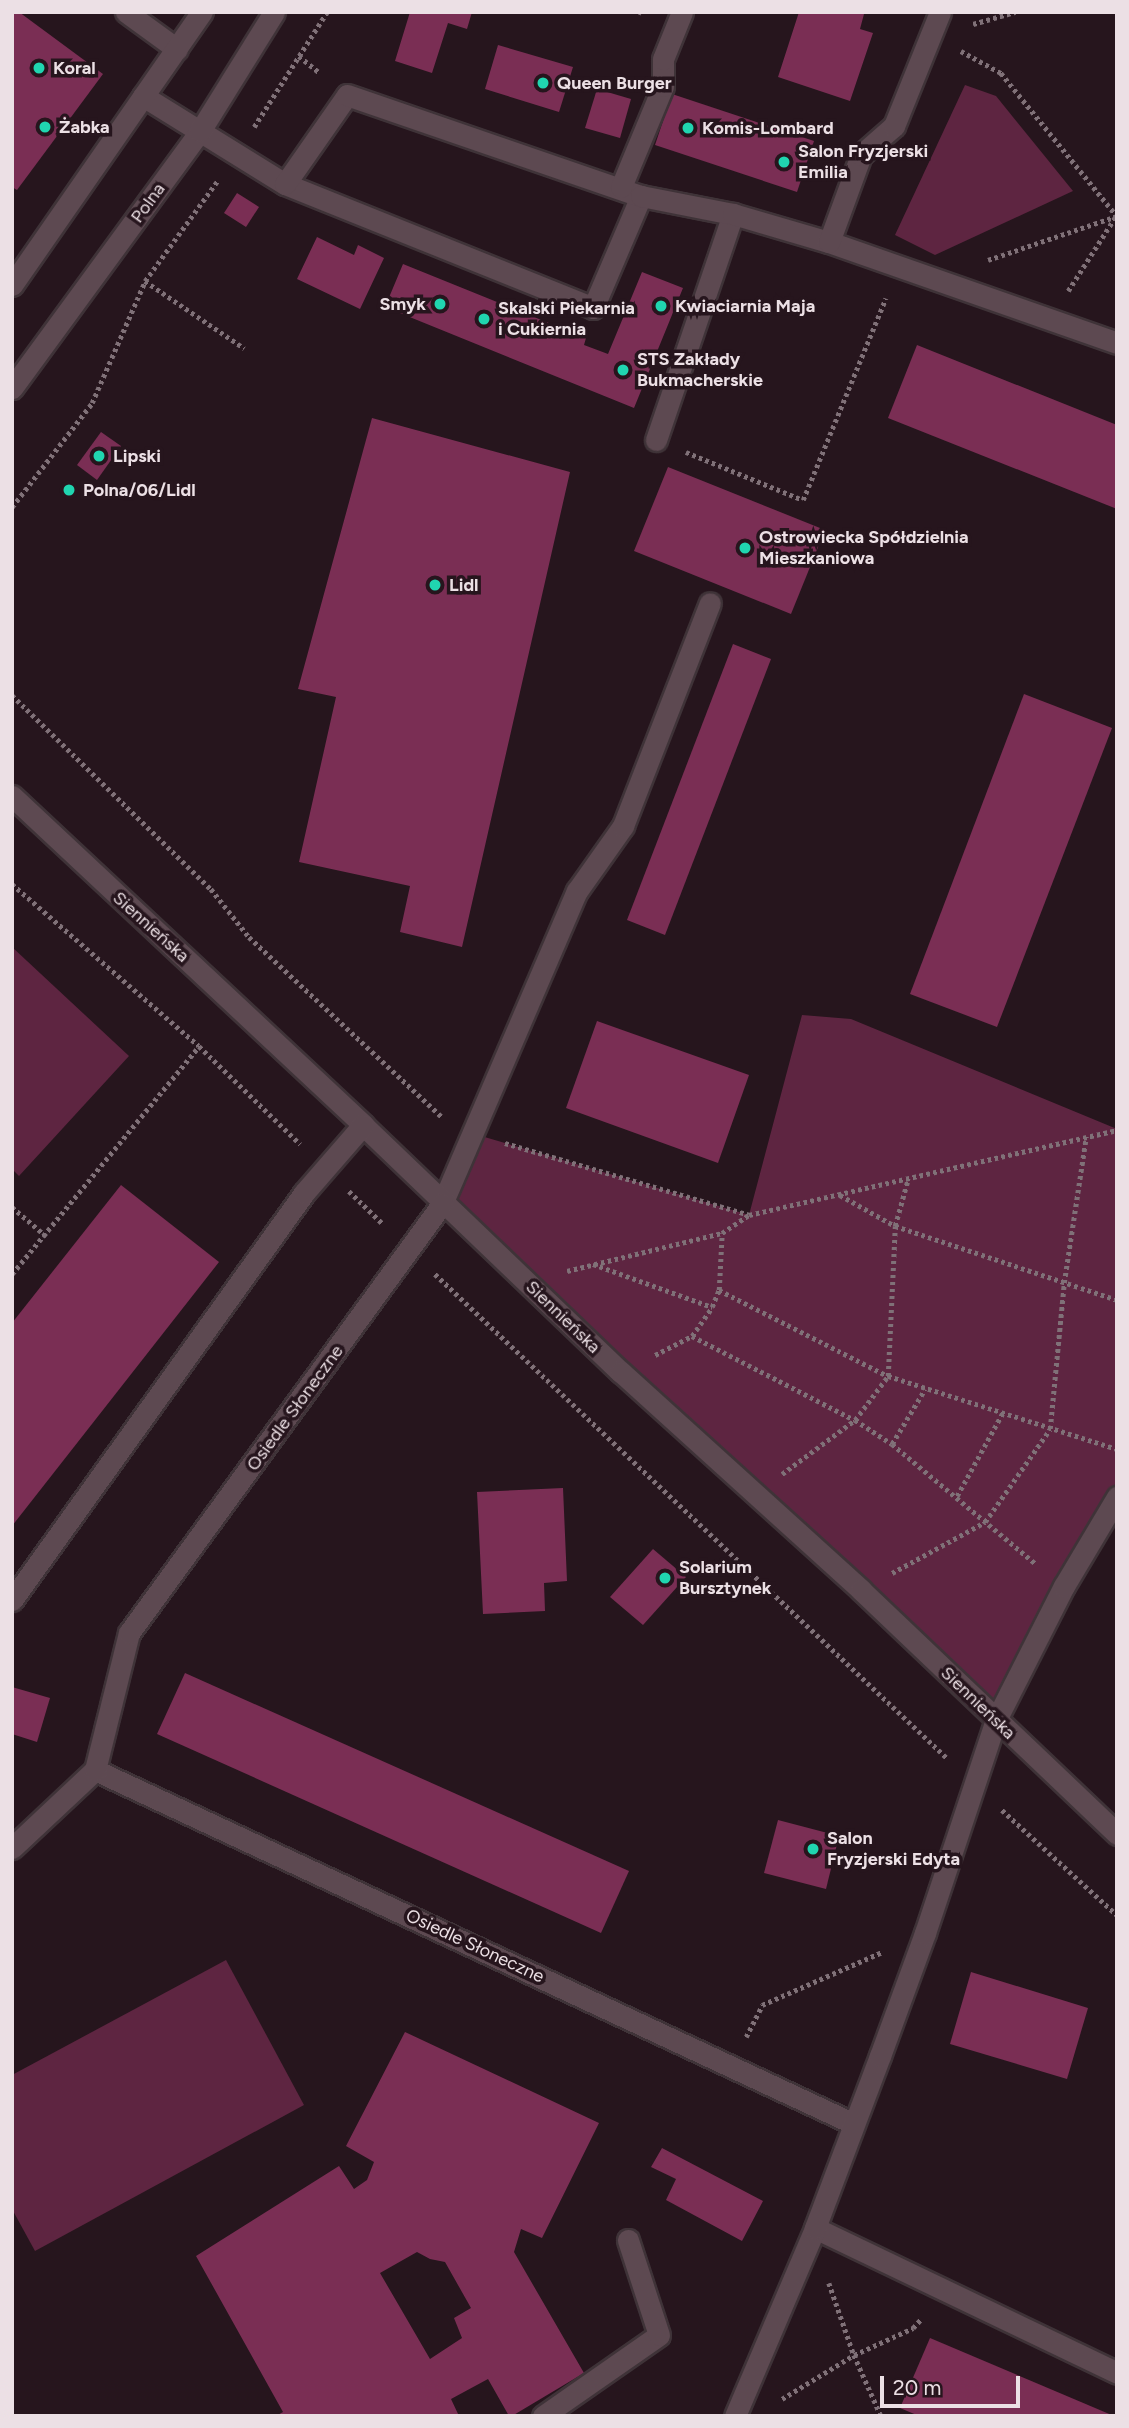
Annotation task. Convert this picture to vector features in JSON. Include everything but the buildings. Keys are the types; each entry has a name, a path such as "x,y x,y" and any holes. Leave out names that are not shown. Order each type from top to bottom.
{"street":[{"path":"126,12 177,49"},
{"path":"14,279 202,12"},
{"name":"Polna","path":"12,388 200,131 274,12"},
{"path":"621,187 663,86 663,59 682,12"},
{"path":"829,242 861,155 894,126 940,12"},
{"path":"285,184 347,95 621,187 640,196 733,214 829,242 1117,343"},
{"path":"143,96 285,184 593,308 640,196"},
{"path":"656,440 733,214"},
{"name":"Osiedle Słoneczne","path":"710,603 623,826 577,891 442,1203 411,1250 129,1633 95,1770 854,2123"},
{"name":"Siennieńska","path":"12,796 363,1125 621,1372 861,1590 1117,1835"},
{"path":"12,1600 304,1193 363,1125"},
{"path":"735,2416 816,2228 925,1933 996,1720 1064,1587 1117,1497"},
{"path":"12,1847 95,1770"},
{"path":"816,2228 1117,2373"},
{"path":"543,2416 659,2335 628,2240"}],"path":[{"path":"12,507 92,403 145,281 237,154 327,12"},
{"path":"932,36 1001,73 1117,216"},
{"path":"936,278 1117,216"},
{"path":"1051,319 1117,216"},
{"path":"656,440 803,499 899,268"},
{"path":"145,281 244,348"},
{"path":"12,695 211,889 249,937 451,1125 750,1215"},
{"path":"12,884 199,1046 975,1784 1117,1915"},
{"path":"12,1274 46,1236 199,1046"},
{"path":"527,1282 592,1263 722,1233 750,1215 1117,1130"},
{"path":"861,1590 985,1522 1050,1429 1064,1283 1086,1137"},
{"path":"755,1493 855,1420 888,1376 895,1226 909,1179"},
{"path":"839,1195 895,1226 1117,1300"},
{"path":"12,1207 46,1236"},
{"path":"621,1372 692,1336 712,1307 719,1290 722,1233"},
{"path":"592,1263 712,1307"},
{"path":"719,1290 888,1376 1117,1449"},
{"path":"692,1336 855,1420 892,1444 1064,1587"},
{"path":"892,1444 925,1389"},
{"path":"957,1496 1002,1414"},
{"path":"732,2066 762,2005 925,1933"},
{"path":"816,2228 831,2287 854,2355 881,2416"},
{"path":"772,2405 854,2355 914,2328 947,2289"}],"shaded area":[{"path":"965,85 996,96 1073,191 935,255 895,235"},
{"path":"12,947 129,1056 19,1176 12,1169"},
{"path":"802,1015 851,1019 1117,1129 1117,1497 996,1720 442,1204 471,1133 749,1215"},
{"path":"226,1960 304,2105 35,2251 12,2209 12,2075"}],"place":[{"name":"Koral","path":"39,68"},
{"name":"Queen Burger","path":"543,83"},
{"name":"Żabka","path":"45,127"},
{"name":"Komis-Lombard","path":"688,128"},
{"name":"Salon Fryzjerski Emilia","path":"784,162"},
{"name":"Smyk","path":"440,304"},
{"name":"Kwiaciarnia Maja","path":"661,306"},
{"name":"Skalski Piekarnia i Cukiernia","path":"484,319"},
{"name":"STS Zakłady Bukmacherskie","path":"623,370"},
{"name":"Lipski","path":"99,456"},
{"name":"Polna/06/Lidl","path":"69,490"},
{"name":"Ostrowiecka Spółdzielnia Mieszkaniowa","path":"745,548"},
{"name":"Lidl","path":"435,585"},
{"name":"Solarium Bursztynek","path":"665,1578"},
{"name":"Salon Fryzjerski Edyta","path":"813,1849"}]}
